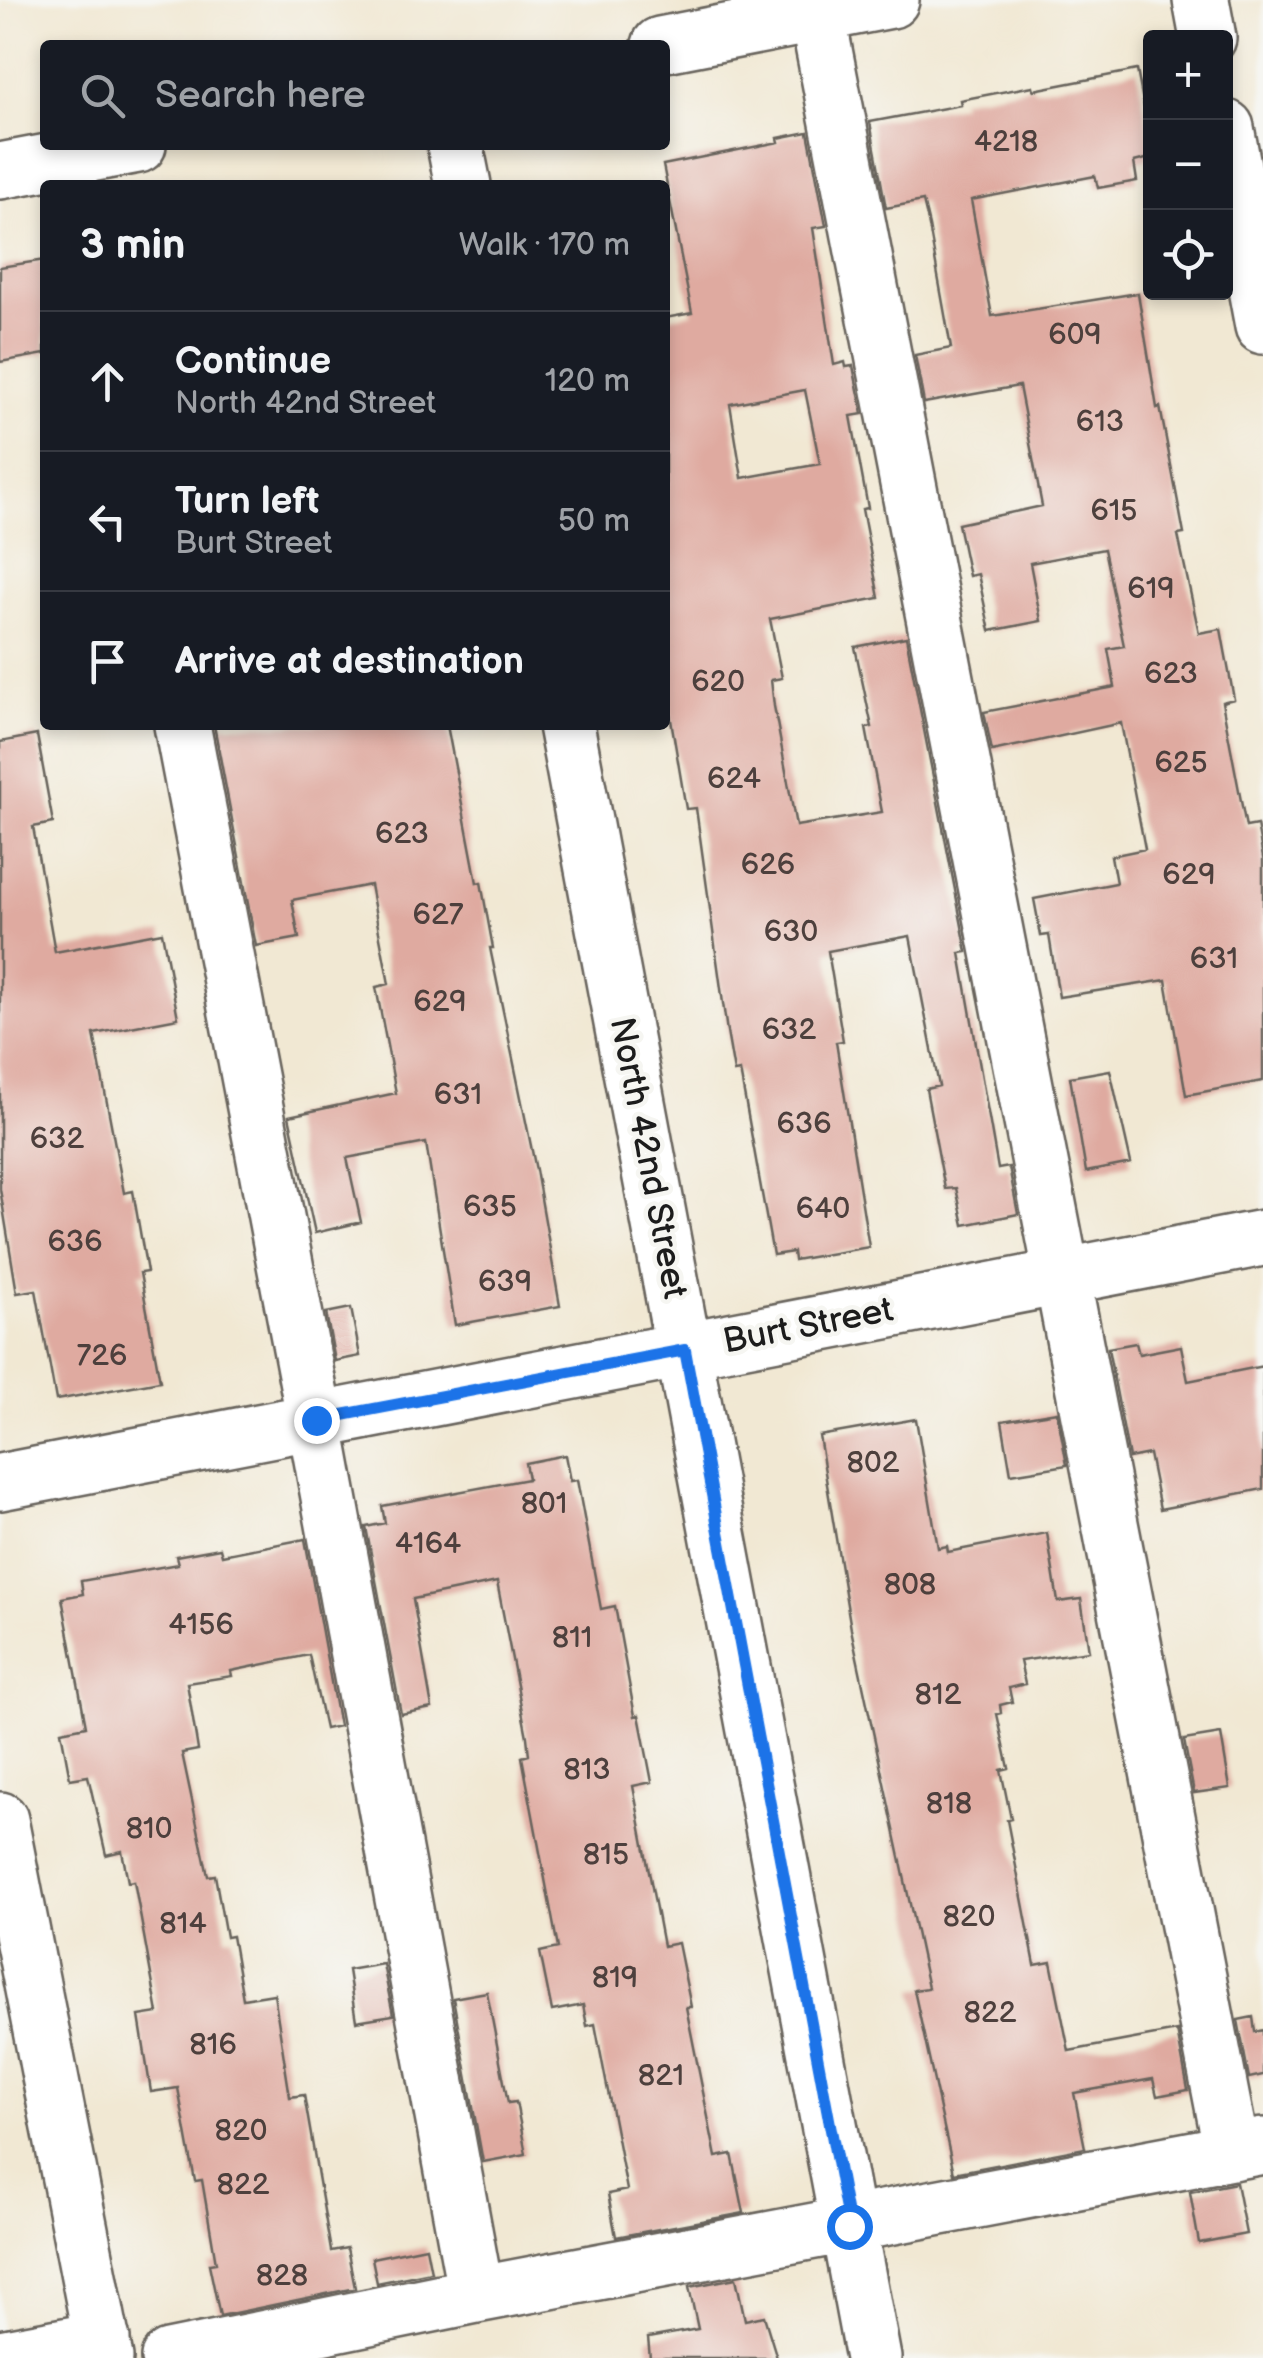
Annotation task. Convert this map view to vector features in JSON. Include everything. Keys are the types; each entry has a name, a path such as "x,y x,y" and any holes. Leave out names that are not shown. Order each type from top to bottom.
{"street":[{"path":"670,43 891,0"},
{"path":"1201,0 1207,30"},
{"path":"169,2358 1248,2149 1061,1277 817,14"},
{"path":"0,171 76,171 126,150"},
{"path":"457,150 462,180"},
{"path":"1233,165 1263,326"},
{"path":"183,730 316,1420 476,2296"},
{"name":"North 42nd Street","path":"567,730 873,2358"},
{"name":"Burt Street","path":"0,1482 1263,1238"},
{"path":"0,1820 10,1931 104,2348 0,2358"}],"building":[{"path":"1137,70 1143,102 1143,160 1134,162 1137,181 1098,188 1095,176 971,200 992,316 1138,293 1184,534 1178,535 1199,633 1221,629 1234,699 1222,702 1246,827 1257,825 1263,858 1263,1081 1186,1095 1166,980 1059,997 1049,935 1041,936 1034,899 1116,883 1111,856 1145,849 1121,723 992,751 984,712 1115,687 1108,649 1124,646 1104,549 1030,563 1041,621 990,631 978,574 969,576 958,524 1042,506 1019,386 924,403 915,355 951,348 929,226 923,201 886,208 870,122 961,105 960,100 1033,86 1034,90"},
{"path":"808,132 826,226 813,228 834,365 845,362 846,367 853,366 863,414 851,416 868,508 862,509 879,598 770,619 782,678 771,680 774,706 796,826 882,812 866,728 872,727 855,647 906,637 967,952 960,953 998,1169 1009,1167 1018,1214 964,1225 956,1188 945,1189 926,1089 939,1086 910,936 828,951 843,1041 836,1042 869,1247 794,1260 793,1252 773,1255 740,1071 734,1072 727,1032 696,808 686,809 670,714 670,317 692,313 670,201 670,180 666,180 663,165 779,142 778,138","holes":["805,390 820,464 742,478 730,404"]},
{"path":"40,261 40,355 0,362 0,267"},
{"path":"215,730 448,730 477,883 481,882 490,948 560,1306 455,1325 426,1143 347,1158 361,1222 315,1233 289,1116 396,1093 376,987 389,984 370,885 292,900 299,938 256,946"},
{"path":"37,735 53,823 33,827 55,952 162,932 178,1018 94,1034 124,1193 133,1191 147,1272 140,1273 160,1381 56,1400 36,1290 17,1293 0,1189 0,742"},
{"path":"1110,1070 1131,1163 1086,1172 1070,1077"},
{"path":"351,1308 360,1356 335,1361 326,1313"},
{"path":"1136,1343 1139,1354 1181,1346 1188,1381 1263,1366 1263,1489 1160,1509 1149,1454 1129,1458 1108,1348"},
{"path":"1057,1412 1067,1465 1011,1474 1002,1421"},
{"path":"916,1419 938,1548 947,1546 948,1552 1047,1533 1058,1602 1081,1599 1089,1651 1020,1661 1025,1684 1009,1688 1012,1702 1000,1705 1001,1713 997,1714 1009,1768 1001,1770 1011,1819 1007,1820 1035,1965 1051,1962 1069,2051 1177,2031 1188,2090 1157,2096 1153,2079 1074,2093 1085,2148 954,2173 914,1990 928,1988 851,1629 819,1436"},
{"path":"565,1455 570,1481 577,1480 601,1609 615,1606 635,1716 639,1715 652,1782 633,1786 663,1946 678,1943 691,2007 686,2007 716,2157 732,2154 744,2213 616,2237 608,2194 627,2190 595,2024 587,2026 583,2005 552,2011 540,1952 558,1948 522,1757 529,1755 527,1737 497,1582 413,1599 432,1708 401,1714 366,1527 385,1523 382,1506 528,1479 525,1463"},
{"path":"305,1539 339,1726 325,1729 309,1655 231,1671 232,1676 187,1683 198,1750 182,1753 208,1876 215,1875 226,1937 232,1936 243,1999 274,1994 290,2097 304,2095 331,2251 347,2248 355,2288 220,2316 209,2264 216,2263 202,2180 195,2181 178,2088 151,2092 139,2016 158,2013 134,1881 128,1882 122,1851 106,1855 88,1776 70,1779 61,1731 86,1726 62,1598 83,1594 81,1581 178,1564 176,1556 220,1548 222,1555"},
{"path":"1221,1734 1230,1788 1194,1793 1184,1740"},
{"path":"383,1964 393,2015 356,2021 348,1970"},
{"path":"487,1992 508,2103 516,2102 526,2154 483,2162 453,1998"},
{"path":"1253,2017 1255,2032 1263,2030 1263,2075 1249,2078 1238,2020"},
{"path":"1236,2183 1246,2234 1199,2243 1190,2192"},
{"path":"426,2247 431,2272 377,2283 372,2258"},
{"path":"736,2278 745,2320 764,2316 777,2358 650,2358 648,2338 698,2329 689,2287"}],"route":[{"path":"316,1420 685,1350 849,2226"}]}
